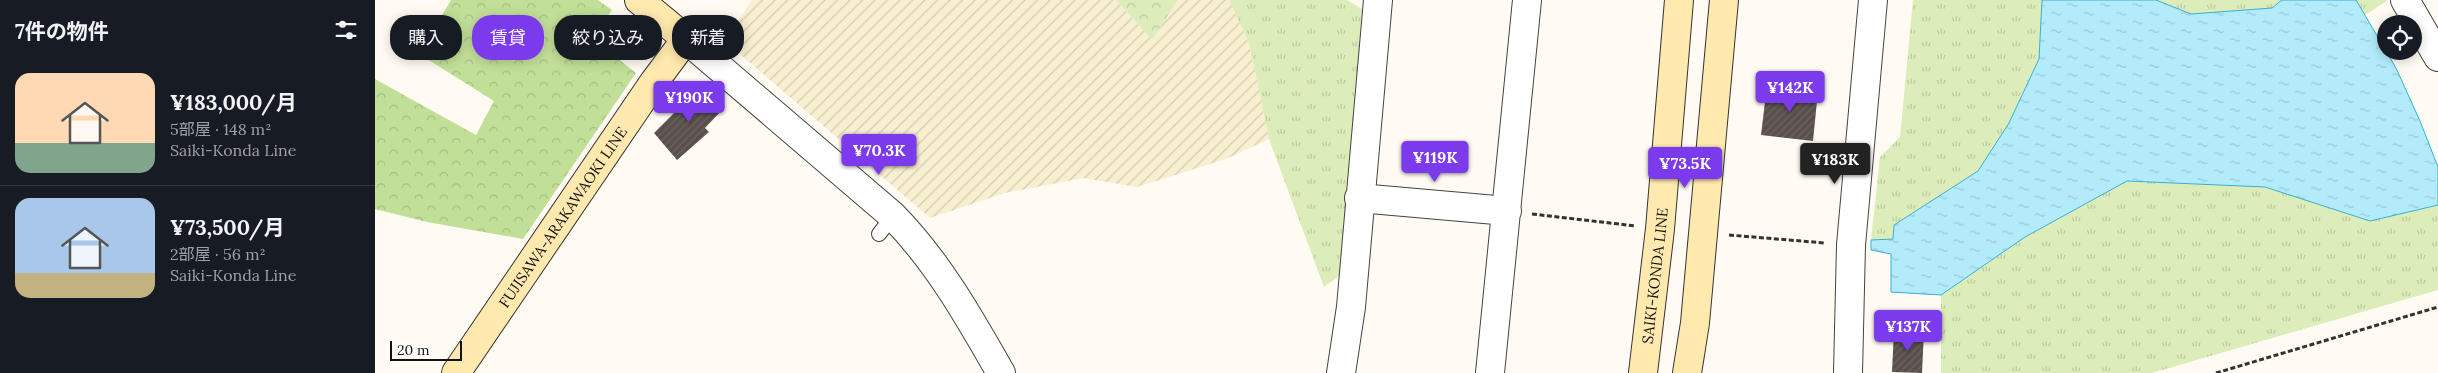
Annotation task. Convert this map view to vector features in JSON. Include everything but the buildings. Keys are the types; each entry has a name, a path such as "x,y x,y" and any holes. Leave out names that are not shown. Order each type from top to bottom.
{"street":[{"path":"639,0 672,27"},
{"path":"1490,373 1527,0"},
{"name":"SAIKI-KONDA LINE","path":"1643,373 1660,229 1679,0"},
{"path":"1687,373 1695,323 1724,0"},
{"path":"1848,373 1851,245 1873,0"},
{"path":"2405,0 2438,57"},
{"path":"1341,373 1351,307 1373,2"},
{"name":"FUJISAWA-ARAKAWAOKI LINE","path":"455,373 672,58"},
{"path":"709,60 886,225 914,238 960,301 1001,373"},
{"path":"1359,198 1507,211"}],"path":[{"path":"1507,211 1636,226"},
{"path":"1723,234 1851,245"},
{"path":"2216,373 2438,307"}],"shaded area":[{"path":"752,0 1116,0 1152,40 1178,0 1229,0 1249,43 1269,139 1226,159 1137,187 1083,178 1005,193 930,218 744,57 744,15 742,15"}],"green space":[{"path":"451,0 598,0 612,10 608,15 554,15 554,60 620,60 636,73 523,239 427,222 375,209 375,79 476,135 494,101 429,60 462,60 462,15 442,15"},
{"path":"1116,0 1178,0 1152,40"},
{"path":"1229,0 1347,0 1362,9 1343,273 1324,287 1269,139 1249,43"},
{"path":"1913,0 2042,0 2039,59 2009,123 1978,171 1894,225 1893,239 1871,240 1880,157 1900,137"},
{"path":"2156,0 2282,0 2272,8 2191,14"},
{"path":"2356,0 2386,0 2387,1 2365,15"},
{"path":"2127,181 2265,187 2370,221 2438,205 2438,290 2152,373 1941,373 1941,295 2025,237"}],"water":[{"path":"2042,0 2156,0 2191,14 2272,8 2282,0 2356,0 2377,36 2377,60 2391,60 2420,121 2438,167 2438,205 2370,221 2265,187 2127,181 2025,237 1941,295 1891,292 1891,254 1871,250 1871,240 1893,239 1894,225 1978,171 2009,123 2039,59"}]}
